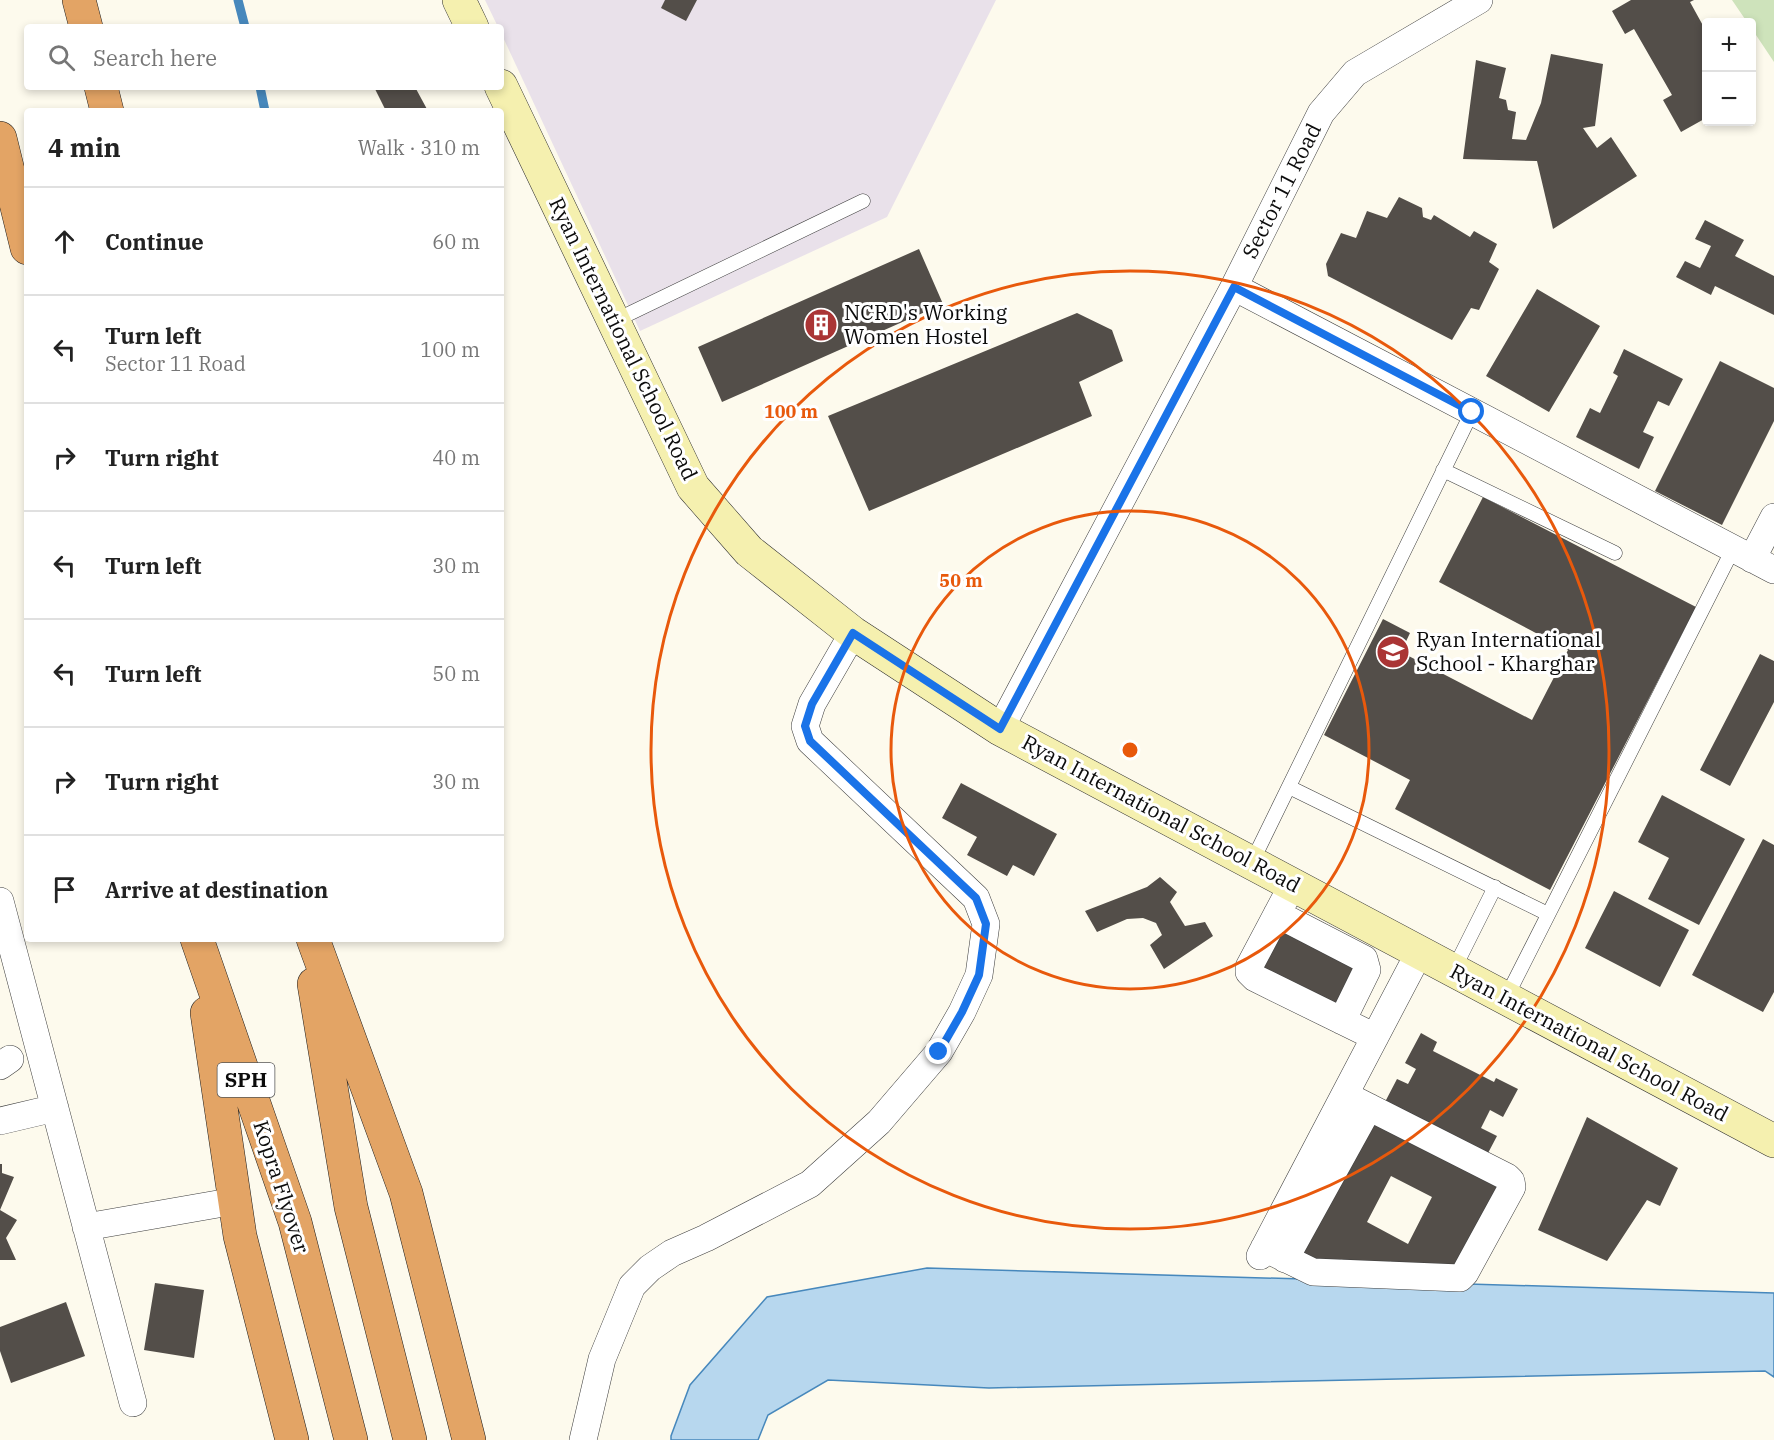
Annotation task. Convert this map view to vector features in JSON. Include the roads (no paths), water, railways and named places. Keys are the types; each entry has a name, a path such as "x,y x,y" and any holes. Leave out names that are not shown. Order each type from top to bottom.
{"highway":[{"path":"79,0 85,24"},
{"path":"102,90 105,108"},
{"path":"0,138 24,236"},
{"path":"196,942 240,1236 292,1440"},
{"name":"Kopra Flyover","path":"197,942 295,1221 351,1440"},
{"path":"307,942 351,1207 410,1440"},
{"path":"314,942 406,1193 469,1440"}],"street":[{"path":"459,0 471,24"},
{"name":"Sector 11 Road","path":"1000,729 1234,287 1321,112 1355,73 1479,0"},
{"name":"Ryan International School Road","path":"503,90 693,487 749,550 853,633 1000,729 1774,1141"},
{"path":"1234,287 1753,560 1774,517"},
{"path":"583,1440 602,1359 632,1286 650,1268 672,1253 810,1184 827,1169 879,1122 939,1052 962,1012 979,975 986,924 976,898 810,741 805,726 812,704 853,633"},
{"path":"1293,884 1249,967 1249,972 1255,978 1375,1037"},
{"path":"0,901 133,1403"},
{"path":"1277,914 1364,959 1367,970 1342,1021"},
{"path":"1357,1101 1511,1181 1512,1187 1465,1273 1460,1278 1454,1280 1326,1274 1307,1270 1270,1254 1357,1101 1375,1037 1419,953"},
{"path":"0,1121 55,1108"},
{"path":"86,1227 235,1202"}],"lane":[{"path":"614,321 863,201"},
{"path":"1252,862 1472,412"},
{"path":"1443,470 1615,553"},
{"path":"1506,999 1548,914 1753,560"},
{"path":"1288,788 1548,914"},
{"path":"1453,971 1495,887"}],"water":[{"path":"927,1268 1774,1293 1774,1377 1765,1371 989,1388 828,1380 768,1415 758,1440 671,1440 690,1385 767,1297"}],"waterway":[{"path":"238,0 244,24"},
{"path":"261,90 264,108"}],"place":[{"name":"NCRD's Working Women Hostel","path":"821,325"},
{"name":"Ryan International School - Kharghar","path":"1393,652"}]}
